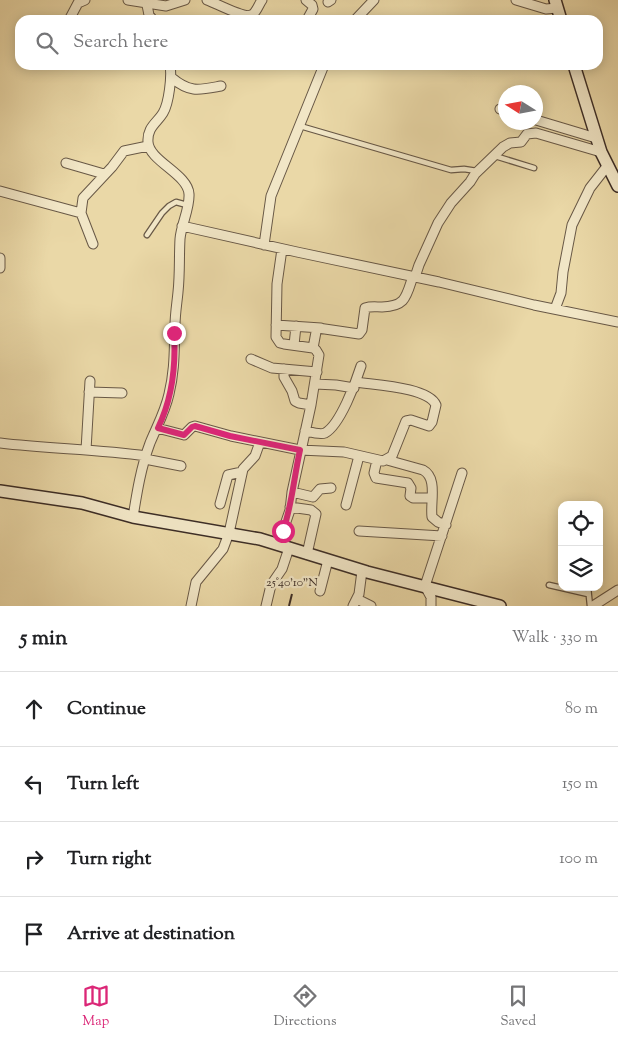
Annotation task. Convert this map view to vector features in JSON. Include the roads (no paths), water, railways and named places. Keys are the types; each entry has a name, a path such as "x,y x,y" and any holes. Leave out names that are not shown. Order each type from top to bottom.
{"street":[{"path":"72,15 78,3 85,0"},
{"path":"128,0 166,6 185,0"},
{"path":"207,0 221,3 238,13 252,15 262,0"},
{"path":"306,0 312,5 313,9 309,15"},
{"path":"360,15 374,0"},
{"path":"516,0 546,9 556,4"},
{"path":"147,2 149,15"},
{"path":"133,517 146,458 163,417 169,394 175,359 175,323 182,226 189,195 184,184 148,146 148,138 153,124 164,110 172,78 171,70"},
{"path":"264,245 271,196 321,70"},
{"path":"576,70 601,152 618,186"},
{"path":"172,78 183,86 192,89 221,86"},
{"path":"543,122 596,138"},
{"path":"276,325 321,328 359,334 362,330 365,308 392,306 400,303 407,295 441,216 478,171 503,147 510,143 518,143 527,134 536,133 601,152"},
{"path":"93,244 81,213 83,198 124,151 148,146"},
{"path":"66,163 104,174"},
{"path":"555,309 561,293 572,225 590,188 608,165"},
{"path":"0,191 81,213"},
{"path":"182,226 618,322"},
{"path":"266,606 271,585 282,569 283,546 292,492 311,405 319,355 313,348 284,344 277,341 278,277 282,249"},
{"path":"0,258 0,268"},
{"path":"294,345 296,326"},
{"path":"313,348 317,330 321,328"},
{"path":"251,359 269,367 317,372"},
{"path":"305,431 326,432 338,417 355,385 361,366"},
{"path":"284,369 284,376 292,390 295,401 311,405"},
{"path":"86,450 90,381"},
{"path":"315,384 410,389 435,402 431,425 406,421 392,456 387,460"},
{"path":"89,392 122,393"},
{"path":"158,428 184,435 195,426 222,434 300,450 334,451 377,460 387,460 425,471 432,480 432,517 446,525"},
{"path":"191,606 196,582 223,549 229,533 244,466 255,456 260,442"},
{"path":"0,443 115,452 181,466"},
{"path":"346,505 358,456"},
{"path":"377,460 374,474 376,478 408,483 411,488 410,496 413,498 432,498"},
{"path":"220,504 228,475 234,472 242,472"},
{"path":"431,606 431,597 425,586 462,473"},
{"path":"292,492 313,497 320,489 331,488"},
{"path":"0,491 82,503 133,517 229,533 283,546 362,571 500,606"},
{"path":"290,507 311,510 316,514 307,554"},
{"path":"359,531 442,536"},
{"path":"320,591 328,560"},
{"path":"362,571 355,602 371,606"},
{"path":"592,606 618,590"}],"lane":[{"path":"300,126 451,170 478,171"},
{"path":"493,156 534,168"},
{"path":"147,235 170,206 176,202 188,205"},
{"path":"549,585 588,594 592,606"}]}
